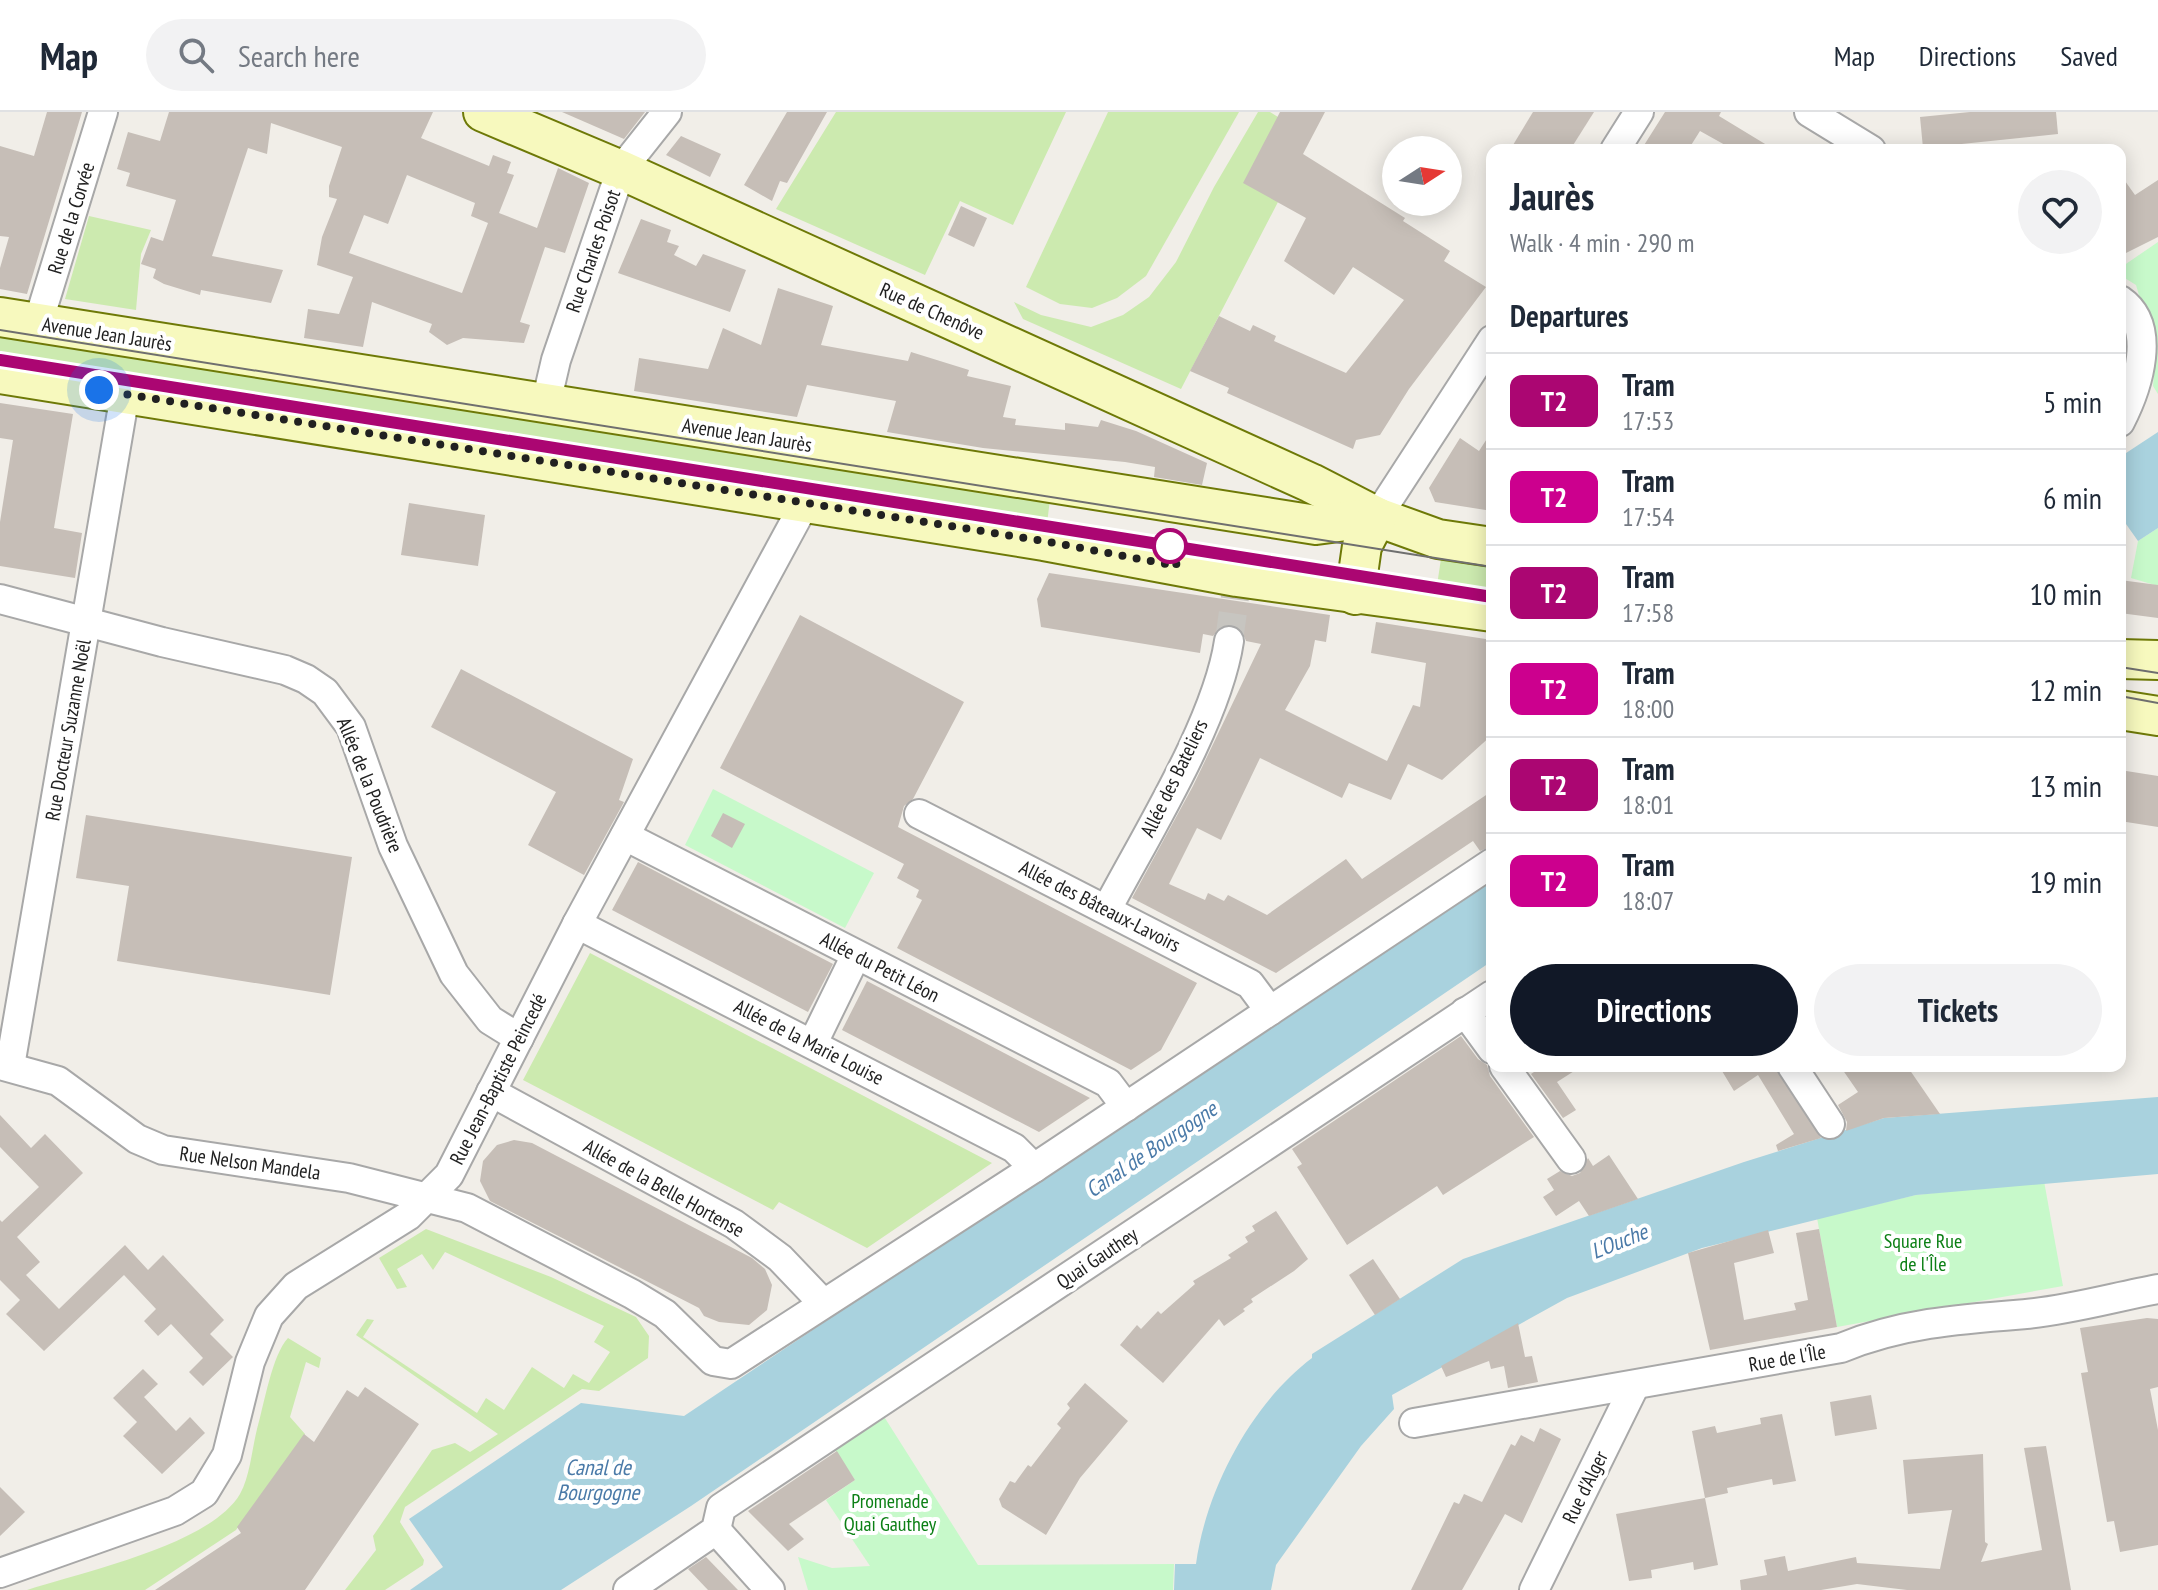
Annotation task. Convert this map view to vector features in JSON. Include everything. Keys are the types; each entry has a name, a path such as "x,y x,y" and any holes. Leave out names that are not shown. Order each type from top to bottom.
{"main road":[{"name":"Rue de Chenôve","path":"483,112 621,170 1311,483 1377,517"},
{"name":"Avenue Jean Jaurès","path":"0,317 1316,525 1377,517 1438,539 1486,546"},
{"path":"0,374 1044,541 1236,587 1355,595 1486,611"},
{"path":"1355,595 1362,546 1377,517"},
{"path":"2126,659 2158,660"},
{"path":"2126,711 2158,716"}],"street":[{"name":"Rue de la Corvée","path":"38,323 103,112"},
{"name":"Rue Charles Poisot","path":"546,403 556,360 621,170 667,112"},
{"path":"1619,144 1639,112"},
{"path":"1809,112 1861,144"},
{"path":"2126,305 2146,332 2139,384 2126,410"},
{"path":"1377,517 1486,349"},
{"name":"Rue Docteur Suzanne Noël","path":"5,1065 125,394"},
{"name":"Rue Jean-Baptiste Peincedé","path":"0,1573 175,1511 204,1493 227,1455 250,1362 269,1316 284,1297 309,1276 408,1216 449,1175 577,924 799,514 801,502"},
{"name":"Allée de la Poudrière","path":"0,599 162,642 285,670 325,692 351,727 393,846 454,974 490,1020 519,1038"},
{"name":"Allée des Bateliers","path":"1107,909 1193,745 1227,658 1229,641"},
{"name":"Allée des Bâteaux-Lavoirs","path":"919,814 1250,984 1270,1011"},
{"name":"Allée du Petit Léon","path":"625,836 1108,1083 1126,1107"},
{"path":"822,1302 1034,1168 1486,867"},
{"name":"Allée de la Marie Louise","path":"577,924 1014,1148 1034,1168"},
{"path":"813,1043 856,955"},
{"name":"Quai Gauthey","path":"628,1590 716,1530 721,1508 1486,999"},
{"path":"1465,1012 1486,1041"},
{"name":"Rue Nelson Mandela","path":"5,1065 58,1081 137,1139 154,1147 184,1155 349,1178 467,1208 665,1314 713,1361 724,1365 739,1362 822,1302"},
{"path":"1508,1072 1571,1159"},
{"path":"1796,1072 1830,1124"},
{"name":"Allée de la Belle Hortense","path":"491,1092 734,1224 780,1258 822,1302"},
{"name":"Rue de l'Île","path":"1414,1423 1841,1348 1876,1333 1953,1319 2027,1314 2158,1289"},
{"name":"Rue d'Alger","path":"1534,1590 1635,1385"},
{"path":"716,1530 770,1590"}],"green space":[{"path":"836,112 1066,112 1013,225 960,201 925,275 776,209"},
{"path":"1108,112 1239,112 1146,276 1117,298 1092,308 1060,304 1026,287"},
{"path":"1258,112 1270,112 1278,117 1278,202 1181,389 1023,319 1014,302 1041,315 1091,327 1123,315 1149,297 1176,262 1214,187"},
{"path":"89,216 151,230 141,254 136,310 65,299"},
{"path":"2158,242 2158,394 2153,386 2156,353 2136,285 2126,279 2126,264"},
{"path":"0,325 1051,492 1046,531 0,365"},
{"path":"2158,528 2158,586 2131,578 2138,541"},
{"path":"1442,552 1486,559 1486,600 1436,592"},
{"path":"713,789 874,873 845,928 685,845"},
{"path":"590,953 992,1163 867,1248 779,1202 773,1210 523,1080"},
{"name":"Square Rue de l'Île","path":"2044,1181 2063,1286 1837,1327 1817,1218 1916,1195"},
{"path":"426,1229 551,1277 636,1317 649,1336 648,1358 599,1391 582,1389 405,1507 400,1522 424,1560 423,1565 385,1590 345,1590 376,1550 373,1536 432,1450 455,1443 470,1452 498,1434 356,1335 367,1319 374,1320 363,1337 477,1413 486,1398 504,1410 532,1367 564,1388 573,1374 589,1383 610,1352 594,1342 604,1326 445,1252 433,1270 422,1254 397,1269 407,1287 397,1289 379,1258"},
{"path":"288,1338 321,1358 319,1368 306,1362 290,1417 305,1434 236,1530 145,1590 27,1590 174,1542 202,1528 224,1512 243,1487 269,1381 277,1356"},
{"name":"Promenade Quai Gauthey","path":"883,1415 978,1565 1174,1564 1173,1590 808,1590 798,1557 832,1568 870,1566 826,1500 855,1480 834,1449"}],"water":[{"path":"2158,432 2158,528 2138,541 2126,524 2126,453"},
{"name":"Canal de Bourgogne","path":"1486,880 1486,965 691,1506 561,1590 410,1590 443,1567 409,1519 581,1403 684,1416"},
{"name":"L'Ouche","path":"2158,1097 2158,1174 1916,1195 1702,1248 1567,1298 1392,1395 1394,1409 1361,1446 1276,1565 1271,1590 1174,1590 1175,1564 1196,1564 1201,1535 1221,1478 1235,1450 1270,1399 1312,1358 1312,1354 1463,1259 1744,1162 1884,1118"}],"building":[{"path":"47,112 82,112 27,294 0,289 0,268 9,237 0,236 0,146 34,156"},
{"path":"169,112 433,112 421,138 489,166 493,155 511,162 507,173 514,175 499,213 537,228 558,168 589,183 565,253 545,247 520,322 530,325 524,343 463,338 447,345 429,332 432,324 372,302 363,347 304,338 308,309 339,314 353,277 317,265 322,237 337,199 329,197 329,186 342,147 271,123 267,154 248,148 212,256 283,270 271,303 201,290 200,295 164,284 153,278 156,269 141,264 151,237 163,241 176,200 126,186 130,173 117,169 128,132 160,141","holes":["407,175 475,203 471,216 488,223 462,293 349,253 364,215 388,224"]},
{"path":"562,112 645,112 624,139"},
{"path":"787,112 827,112 787,183 780,181 772,201 744,185"},
{"path":"1280,112 1325,112 1303,154 1382,204 1382,216 1405,218 1403,221 1450,251 1444,261 1486,287 1409,389 1380,435 1356,440 1353,449 1227,393 1229,388 1190,371 1219,316 1250,331 1253,325 1276,336 1274,341 1346,373 1404,300 1353,267 1334,295 1284,261 1306,218 1243,183"},
{"path":"1533,112 1594,112 1574,144 1514,144"},
{"path":"1665,112 1721,112 1719,116 1765,144 1723,144 1700,131 1692,144 1645,144"},
{"path":"1970,112 2056,112 2058,134 1962,144 1923,144 1920,117"},
{"path":"681,136 721,154 710,177 666,155"},
{"path":"2158,180 2158,237 2126,253 2126,182 2135,195"},
{"path":"961,206 987,218 974,247 948,235"},
{"path":"641,219 671,230 667,242 679,246 674,255 696,266 703,254 746,270 730,312 618,273"},
{"path":"778,288 833,306 821,345 908,361 911,352 969,370 967,376 1011,386 1003,417 1016,419 1015,425 1065,430 1065,423 1098,427 1101,420 1136,431 1207,463 1202,485 1154,477 1155,467 983,448 887,432 896,401 807,385 797,417 634,391 639,358 708,369 723,328 761,345"},
{"path":"0,403 73,414 54,528 82,533 75,578 0,566 0,522 13,440 0,438"},
{"path":"1460,438 1479,451 1486,440 1486,510 1435,502 1429,488"},
{"path":"409,503 485,515 478,566 401,555"},
{"path":"1049,573 1330,615 1326,642 1315,640 1310,666 1285,710 1387,761 1413,705 1420,707 1426,663 1371,653 1376,622 1486,639 1486,740 1442,780 1408,764 1391,800 1349,783 1342,798 1260,758 1221,840 1197,828 1169,884 1205,900 1208,893 1224,901 1228,895 1267,915 1346,859 1362,879 1486,795 1486,848 1480,851 1473,841 1276,973 1132,898 1193,786 1261,644 1246,641 1241,629 1232,624 1223,625 1213,636 1203,634 1200,653 1041,627 1037,599"},
{"path":"2126,581 2158,585 2158,618 2126,614"},
{"path":"800,615 964,702 913,799 904,806 898,827 1197,983 1161,1050 1131,1070 897,948 922,900 916,897 919,890 897,878 904,864 720,768"},
{"path":"461,669 633,759 619,800 624,802 584,875 528,845 556,792 431,727"},
{"path":"2126,771 2158,776 2158,827 2126,822"},
{"path":"723,813 745,824 732,848 711,836"},
{"path":"86,815 352,857 330,995 117,961 129,886 76,878"},
{"path":"638,862 833,964 808,1012 612,910"},
{"path":"867,981 1090,1098 1039,1132 842,1030"},
{"path":"1461,1036 1478,1059 1486,1064 1486,1072 1534,1137 1443,1195 1437,1186 1347,1245 1297,1167 1302,1164 1292,1149"},
{"path":"1573,1072 1557,1082 1576,1110 1563,1118 1531,1074"},
{"path":"1723,1072 1779,1072 1821,1138 1778,1151 1776,1145 1794,1134 1758,1075 1734,1091"},
{"path":"1844,1072 1911,1072 1940,1114 1884,1118 1846,1131 1847,1122 1838,1105 1858,1092"},
{"path":"0,1115 31,1148 45,1134 83,1173 17,1237 40,1262 26,1275 59,1309 125,1245 148,1270 163,1255 224,1320 210,1334 233,1357 203,1386 189,1372 203,1358 171,1324 158,1336 144,1321 156,1309 124,1275 44,1351 6,1314 20,1300 0,1280 0,1220 2,1222 39,1187 0,1147"},
{"path":"514,1140 532,1143 752,1258 765,1269 772,1285 767,1310 749,1325 719,1322 704,1316 699,1308 490,1201 480,1181 483,1161 497,1145"},
{"path":"1609,1155 1638,1199 1589,1216 1579,1201 1556,1216 1543,1197 1554,1190 1547,1179 1560,1171 1572,1176 1580,1173 1588,1158 1593,1166"},
{"path":"1276,1211 1308,1259 1251,1299 1253,1302 1243,1309 1245,1311 1224,1326 1219,1319 1163,1383 1120,1345 1137,1325 1141,1329 1158,1311 1161,1314 1195,1284 1193,1281 1231,1258 1228,1255 1248,1242 1245,1237 1255,1231 1252,1226"},
{"path":"1819,1229 1837,1327 1710,1350 1688,1253 1768,1230 1774,1253 1734,1263 1744,1320 1796,1310 1794,1303 1808,1300 1796,1233"},
{"path":"1373,1259 1400,1299 1375,1315 1349,1275"},
{"path":"2158,1319 2158,1387 2150,1389 2158,1430 2158,1545 2120,1552 2114,1521 2107,1522 2081,1373 2088,1372 2080,1328"},
{"path":"1518,1323 1525,1357 1532,1356 1538,1382 1508,1388 1504,1366 1491,1369 1489,1361 1446,1377 1441,1366"},
{"path":"143,1369 158,1384 144,1397 176,1431 190,1417 205,1433 162,1474 123,1436 137,1422 113,1398"},
{"path":"1085,1383 1128,1421 1080,1478 1046,1535 1002,1507 999,1499 1010,1481 1015,1483 1028,1465 1031,1467 1061,1428 1057,1424 1070,1408 1067,1404"},
{"path":"365,1387 419,1424 305,1590 155,1590 241,1533 237,1527 304,1434 314,1442 347,1390 358,1397"},
{"path":"1871,1395 1877,1429 1835,1436 1830,1402"},
{"path":"1782,1414 1796,1481 1773,1485 1772,1479 1727,1488 1728,1493 1705,1498 1692,1431 1715,1426 1717,1433 1761,1424 1760,1418"},
{"path":"1540,1428 1561,1439 1522,1523 1505,1514 1462,1590 1411,1590 1454,1502 1459,1504 1464,1494 1482,1502 1511,1444 1515,1446 1521,1435 1534,1442"},
{"path":"2046,1446 2071,1590 1907,1590 1857,1584 1821,1590 1741,1590 1740,1580 1767,1575 1764,1560 1785,1556 1788,1571 1856,1557 1857,1563 1940,1569 1952,1510 1908,1514 1903,1460 1983,1454 1985,1542 1988,1544 1981,1562 2042,1550 2024,1448"},
{"path":"837,1451 855,1480 789,1524 804,1539 788,1551 748,1511"},
{"path":"0,1487 25,1512 0,1536"},
{"path":"1705,1498 1718,1565 1694,1570 1693,1562 1651,1570 1652,1578 1629,1581 1616,1514"},
{"path":"706,1557 738,1590 708,1590 688,1569"}],"tunnel":[{"path":"1229,641 1235,597"}],"tram line":[{"path":"0,330 1486,566"},
{"path":"0,360 1486,596"},
{"name":"T2","path":"0,360 1486,596"},
{"path":"2126,668 2158,673"},
{"path":"2126,697 2158,703"}],"route":[{"path":"99,390 1044,541 1177,566 1170,546"}]}
